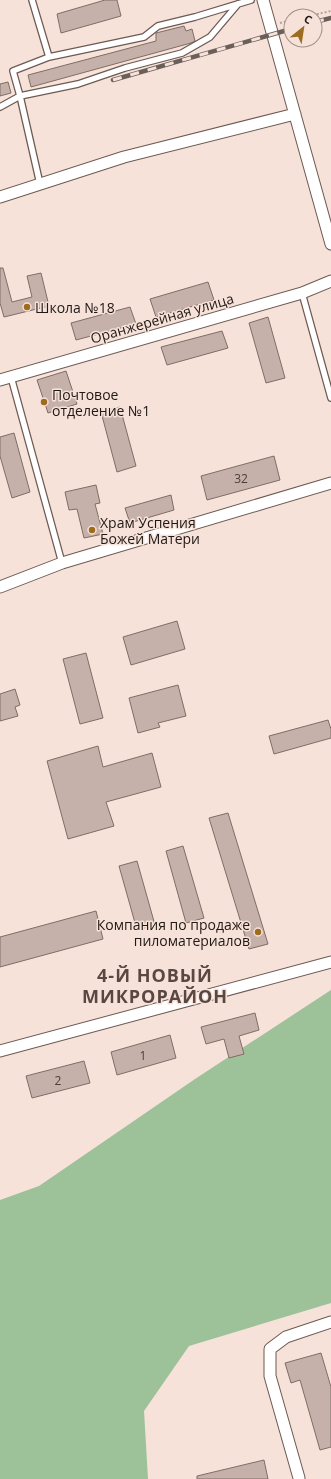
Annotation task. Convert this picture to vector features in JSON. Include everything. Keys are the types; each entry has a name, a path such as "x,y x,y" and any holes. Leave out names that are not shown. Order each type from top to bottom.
{"street":[{"path":"263,0 331,244"},
{"path":"0,197 124,157 295,114"},
{"name":"Оранжерейная улица","path":"5,379 302,293 331,281"},
{"path":"0,587 62,564 331,483"},
{"path":"0,1052 331,962"},
{"path":"299,1478 270,1376 270,1349 286,1337 331,1322"}],"lane":[{"path":"32,0 49,57"},
{"path":"41,185 13,71 49,57 144,38 158,26 251,0"},
{"path":"0,107 20,96 78,84 125,68 182,53 210,37 238,4"},
{"path":"302,293 331,398"},
{"path":"5,379 62,564"}],"green space":[{"path":"331,990 331,1303 189,1346 144,1411 148,1479 0,1479 0,1200 39,1186 195,1079"}],"building":[{"path":"105,0 117,0 121,16 61,33 57,14"},
{"path":"184,26 186,31 192,29 195,41 31,87 28,75 156,41 156,33"},
{"path":"8,82 11,93 0,96 0,84"},
{"path":"0,268 3,268 12,302 32,297 27,276 41,273 49,306 4,317 0,303"},
{"path":"208,282 214,300 156,317 150,299"},
{"path":"130,307 136,324 76,340 71,323"},
{"path":"268,317 285,378 266,383 249,323"},
{"path":"222,331 228,348 167,365 161,347"},
{"path":"66,371 77,404 48,413 37,380"},
{"path":"120,407 136,466 117,472 101,412"},
{"path":"14,433 30,492 12,498 0,456 0,437"},
{"path":"274,456 280,480 207,500 201,476"},
{"path":"96,485 100,503 95,504 103,534 84,538 77,509 69,510 65,492"},
{"path":"171,495 174,510 130,523 125,508"},
{"path":"177,621 185,649 131,665 123,637"},
{"path":"86,653 103,718 80,724 63,659"},
{"path":"178,685 186,716 158,723 160,727 138,733 129,698"},
{"path":"15,689 20,705 15,707 18,716 0,721 0,694"},
{"path":"328,720 331,729 331,738 274,754 269,736"},
{"path":"98,746 103,767 152,753 161,787 106,802 114,826 68,839 47,761"},
{"path":"228,813 268,944 249,949 209,818"},
{"path":"183,846 204,918 186,923 166,851"},
{"path":"137,861 155,925 137,930 119,866"},
{"path":"96,911 103,939 0,967 0,937"},
{"path":"255,1013 259,1030 239,1036 244,1054 229,1058 224,1039 206,1044 201,1027"},
{"path":"170,1035 176,1058 117,1075 111,1052"},
{"path":"84,1061 90,1083 32,1098 26,1076"},
{"path":"321,1353 331,1387 331,1447 320,1450 300,1380 291,1383 285,1363"},
{"path":"264,1460 268,1479 197,1479 197,1476"}],"railway":[{"path":"323,20 331,18"},
{"path":"113,80 283,31"}],"place":[{"name":"Школа №18","path":"27,307"},
{"name":"Почтовое отделение №1","path":"44,402"},
{"name":"Храм Успения Божей Матери","path":"92,530"},
{"name":"Компания по продаже пиломатериалов","path":"258,932"}],"district":[{"name":"4-Й НОВЫЙ МИКРОРАЙОН","path":"155,985"}]}
